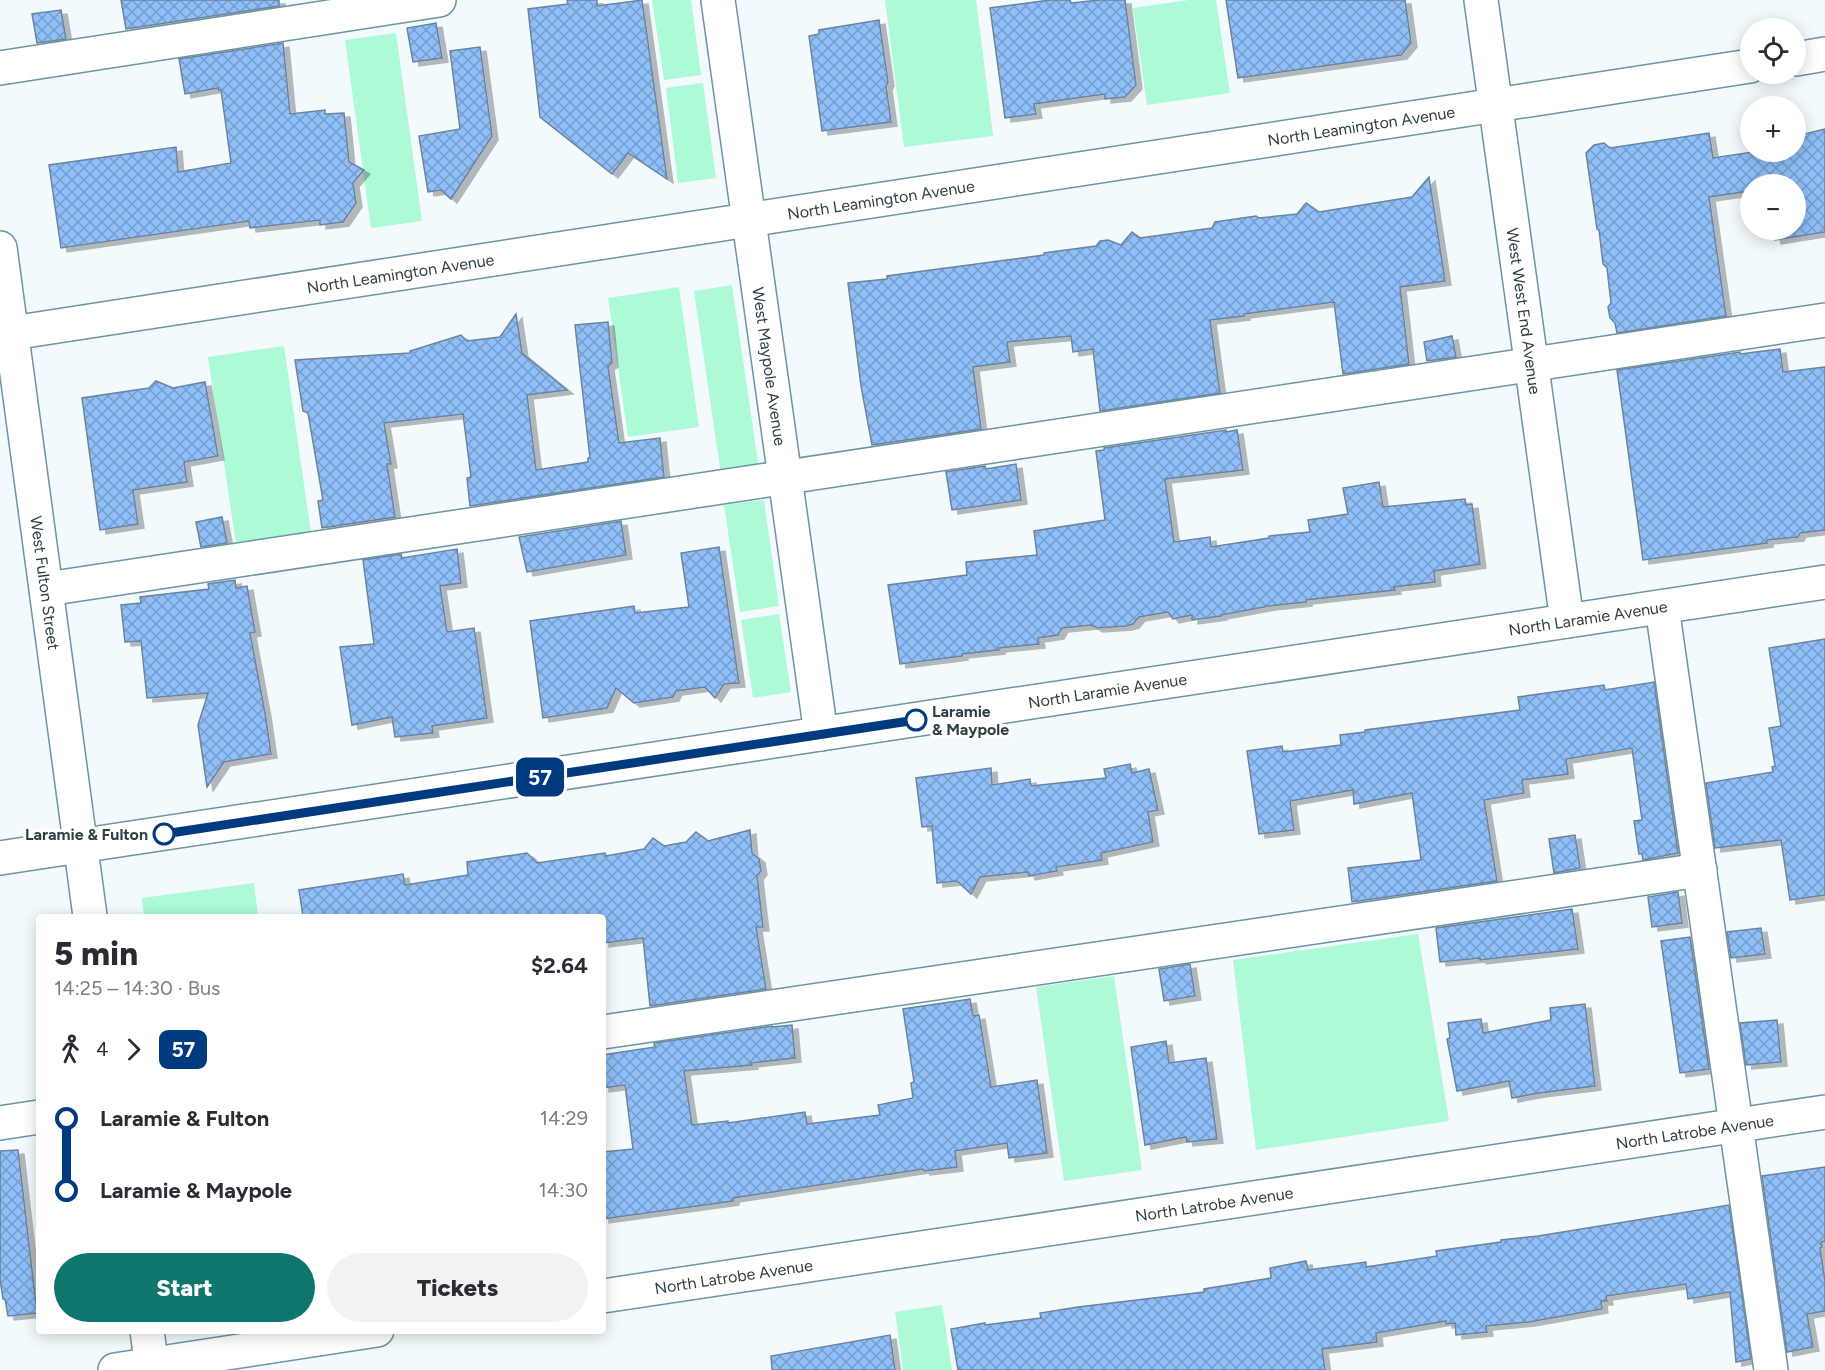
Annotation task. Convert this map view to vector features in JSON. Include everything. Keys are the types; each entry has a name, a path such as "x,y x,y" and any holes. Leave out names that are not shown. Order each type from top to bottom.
{"street":[{"path":"0,68 439,0"},
{"name":"West Maypole Avenue","path":"718,0 820,734"},
{"name":"West West End Avenue","path":"1481,0 1567,621"},
{"path":"1806,57 1825,54"},
{"name":"North Leamington Avenue","path":"12,333 1740,68"},
{"name":"West Fulton Street","path":"0,248 90,914"},
{"path":"46,589 1825,320"},
{"name":"North Laramie Avenue","path":"0,858 1825,582"},
{"path":"1662,607 1771,1370"},
{"path":"606,1032 1700,870"},
{"name":"North Latrobe Avenue","path":"606,1296 1825,1112"},
{"path":"0,1123 36,1117"},
{"path":"147,1334 151,1367"},
{"path":"115,1370 151,1367 353,1334"}],"green space":[{"path":"652,0 691,0 701,75 664,80"},
{"path":"885,0 976,0 993,136 904,147"},
{"path":"1189,0 1216,0 1230,93 1147,105 1133,8"},
{"path":"396,33 422,221 371,228 345,40"},
{"path":"703,83 716,178 678,183 666,88"},
{"path":"732,285 759,469 721,475 694,291"},
{"path":"679,287 699,427 628,437 608,298"},
{"path":"284,346 311,533 236,544 208,357"},
{"path":"764,500 779,606 740,612 724,505"},
{"path":"779,614 791,692 753,698 741,620"},
{"path":"254,883 258,914 144,914 142,898"},
{"path":"1418,934 1449,1121 1256,1150 1233,960"},
{"path":"1114,976 1142,1170 1064,1181 1036,987"},
{"path":"942,1305 952,1370 903,1370 895,1312"}],"building":[{"path":"121,0 279,0 279,6 126,29"},
{"path":"567,0 597,0 597,6 642,0 667,179 628,153 612,174 540,117 528,9 568,4"},
{"path":"1050,0 1070,0 1071,3 1125,0 1136,85 1125,97 1105,99 1105,94 1034,104 1036,114 1005,118 990,8"},
{"path":"1226,0 1405,0 1411,43 1401,55 1238,78"},
{"path":"61,10 66,39 37,43 32,14"},
{"path":"879,20 891,122 822,131 809,36 819,34 819,30"},
{"path":"436,23 442,58 413,62 407,28"},
{"path":"283,43 290,114 325,110 325,114 344,113 349,162 364,170 353,183 356,203 343,222 320,225 320,220 250,228 249,221 61,248 49,165 176,147 178,172 231,163 221,90 218,88 185,94 179,59"},
{"path":"480,47 492,136 451,199 441,190 428,192 419,136 460,129 450,51"},
{"path":"1825,129 1825,232 1806,235 1806,174 1740,174 1740,192 1709,197 1726,316 1617,333 1608,307 1611,303 1607,268 1603,264 1586,153 1594,145 1604,143 1610,148 1709,133 1713,158 1740,154 1740,162 1806,162 1806,134"},
{"path":"1429,177 1445,281 1400,287 1409,364 1343,374 1334,302 1244,314 1244,316 1210,320 1220,393 1100,411 1093,349 1073,352 1071,336 1007,342 1010,362 973,367 981,429 872,445 861,386 848,283 1044,255 1044,253 1096,246 1100,241 1108,240 1121,245 1132,232 1140,238 1212,228 1215,222 1256,216 1259,218 1297,214 1306,203 1319,212 1412,197"},
{"path":"516,314 522,353 567,390 527,395 536,470 588,462 590,458 575,325 608,322 612,363 608,366 619,443 660,438 664,477 470,506 467,478 471,477 463,414 384,423 391,464 387,464 395,517 322,528 318,501 323,500 308,413 303,411 295,360 410,353 410,351 461,335 467,341 500,337"},
{"path":"1452,336 1456,357 1427,361 1424,342"},
{"path":"1780,349 1783,372 1825,367 1825,530 1800,533 1798,537 1767,540 1767,543 1643,560 1617,370 1740,352 1740,354"},
{"path":"156,381 173,388 205,382 218,456 184,462 187,482 133,490 138,524 100,530 82,398 149,388"},
{"path":"1226,430 1226,432 1237,430 1243,470 1165,479 1174,542 1210,537 1211,547 1269,538 1269,536 1310,532 1308,520 1348,514 1343,488 1379,482 1383,507 1465,499 1466,505 1472,504 1480,564 1434,571 1435,582 1394,587 1395,590 1306,600 1306,602 1269,606 1192,620 1192,615 1173,619 1168,612 1139,617 1133,624 1126,626 1097,628 1092,625 1062,628 1058,635 1038,638 1039,644 900,664 888,585 967,575 966,562 1037,555 1034,531 1105,520 1096,451"},
{"path":"1016,464 1021,500 952,510 946,472"},
{"path":"222,517 227,543 201,547 196,522"},
{"path":"621,521 626,555 527,572 519,537"},
{"path":"719,547 739,683 724,684 715,698 705,687 676,691 673,697 634,703 616,688 607,708 543,718 530,621 634,606 635,613 689,607 681,553"},
{"path":"457,549 461,583 440,586 447,632 474,628 487,718 432,726 433,733 395,737 392,717 352,725 340,647 374,644 363,560 401,554 402,558"},
{"path":"235,580 236,588 247,586 255,632 250,633 271,754 224,762 207,787 198,725 208,693 147,698 141,641 125,642 121,605 141,603 140,597 209,589 208,584"},
{"path":"1825,639 1825,895 1790,900 1781,840 1715,848 1706,783 1773,772 1772,767 1775,766 1769,728 1781,726 1769,648"},
{"path":"1654,682 1678,853 1643,860 1642,854 1639,854 1634,821 1642,820 1632,748 1566,759 1568,774 1522,780 1524,793 1484,800 1497,881 1352,902 1348,868 1421,860 1412,793 1354,804 1353,790 1290,801 1294,830 1259,834 1247,751 1282,746 1283,752 1341,745 1340,735 1365,732 1365,730 1520,710 1518,697 1604,685 1605,690"},
{"path":"1130,764 1132,773 1149,769 1158,810 1148,812 1153,842 1101,853 1102,860 1056,867 1057,871 1029,876 1028,872 980,877 971,894 957,881 937,883 932,826 922,827 916,778 991,768 992,785 1030,779 1031,786 1106,778 1104,769"},
{"path":"750,830 752,853 759,859 761,871 757,876 763,927 756,927 766,989 650,1006 643,938 606,943 606,914 303,914 299,890 403,874 405,885 468,875 467,862 527,853 537,863 605,853 606,856 644,849 653,838 664,846 686,842 696,832 708,841"},
{"path":"1575,835 1580,868 1554,873 1549,839"},
{"path":"1678,892 1682,923 1652,927 1648,897"},
{"path":"1572,909 1578,949 1440,962 1436,928"},
{"path":"1761,928 1765,954 1731,958 1727,932"},
{"path":"1690,937 1709,1069 1680,1073 1661,941"},
{"path":"1190,964 1195,996 1164,1001 1159,969"},
{"path":"970,999 973,1016 979,1015 991,1087 1037,1080 1047,1153 1009,1158 1007,1143 955,1151 957,1167 924,1171 923,1169 733,1198 733,1201 606,1219 606,1152 633,1149 625,1085 606,1088 606,1055 655,1047 654,1043 792,1025 795,1058 751,1063 752,1065 684,1071 692,1125 728,1121 728,1123 805,1112 807,1124 880,1115 878,1105 913,1098 911,1083 914,1082 903,1009"},
{"path":"1585,1004 1595,1086 1512,1098 1509,1081 1457,1091 1447,1039 1450,1038 1448,1023 1481,1019 1483,1033 1551,1020 1550,1008"},
{"path":"1777,1020 1781,1062 1746,1065 1740,1023"},
{"path":"1166,1041 1169,1063 1206,1058 1217,1139 1187,1142 1186,1137 1145,1145 1131,1047"},
{"path":"18,1150 36,1313 8,1316 5,1299 3,1299 0,1279 0,1151"},
{"path":"1825,1167 1825,1241 1821,1242 1822,1247 1820,1248 1825,1281 1825,1311 1807,1314 1813,1347 1787,1352 1762,1176"},
{"path":"1729,1205 1751,1359 1736,1362 1730,1292 1688,1299 1686,1284 1606,1296 1607,1301 1601,1301 1602,1309 1529,1322 1486,1326 1487,1332 1456,1335 1455,1323 1446,1324 1446,1321 1376,1333 1377,1342 1322,1349 1325,1370 958,1370 951,1329 985,1323 985,1325 1041,1318 1040,1313 1078,1307 1204,1292 1204,1289 1271,1278 1270,1268 1306,1261 1308,1270 1366,1262 1366,1267 1437,1256 1436,1251"},
{"path":"890,1335 895,1370 772,1370 771,1356"}],"bus line":[{"name":"57","path":"164,834 916,720"}],"place":[{"name":"Laramie & Maypole","path":"916,720"},
{"name":"Laramie & Fulton","path":"164,834"}]}
